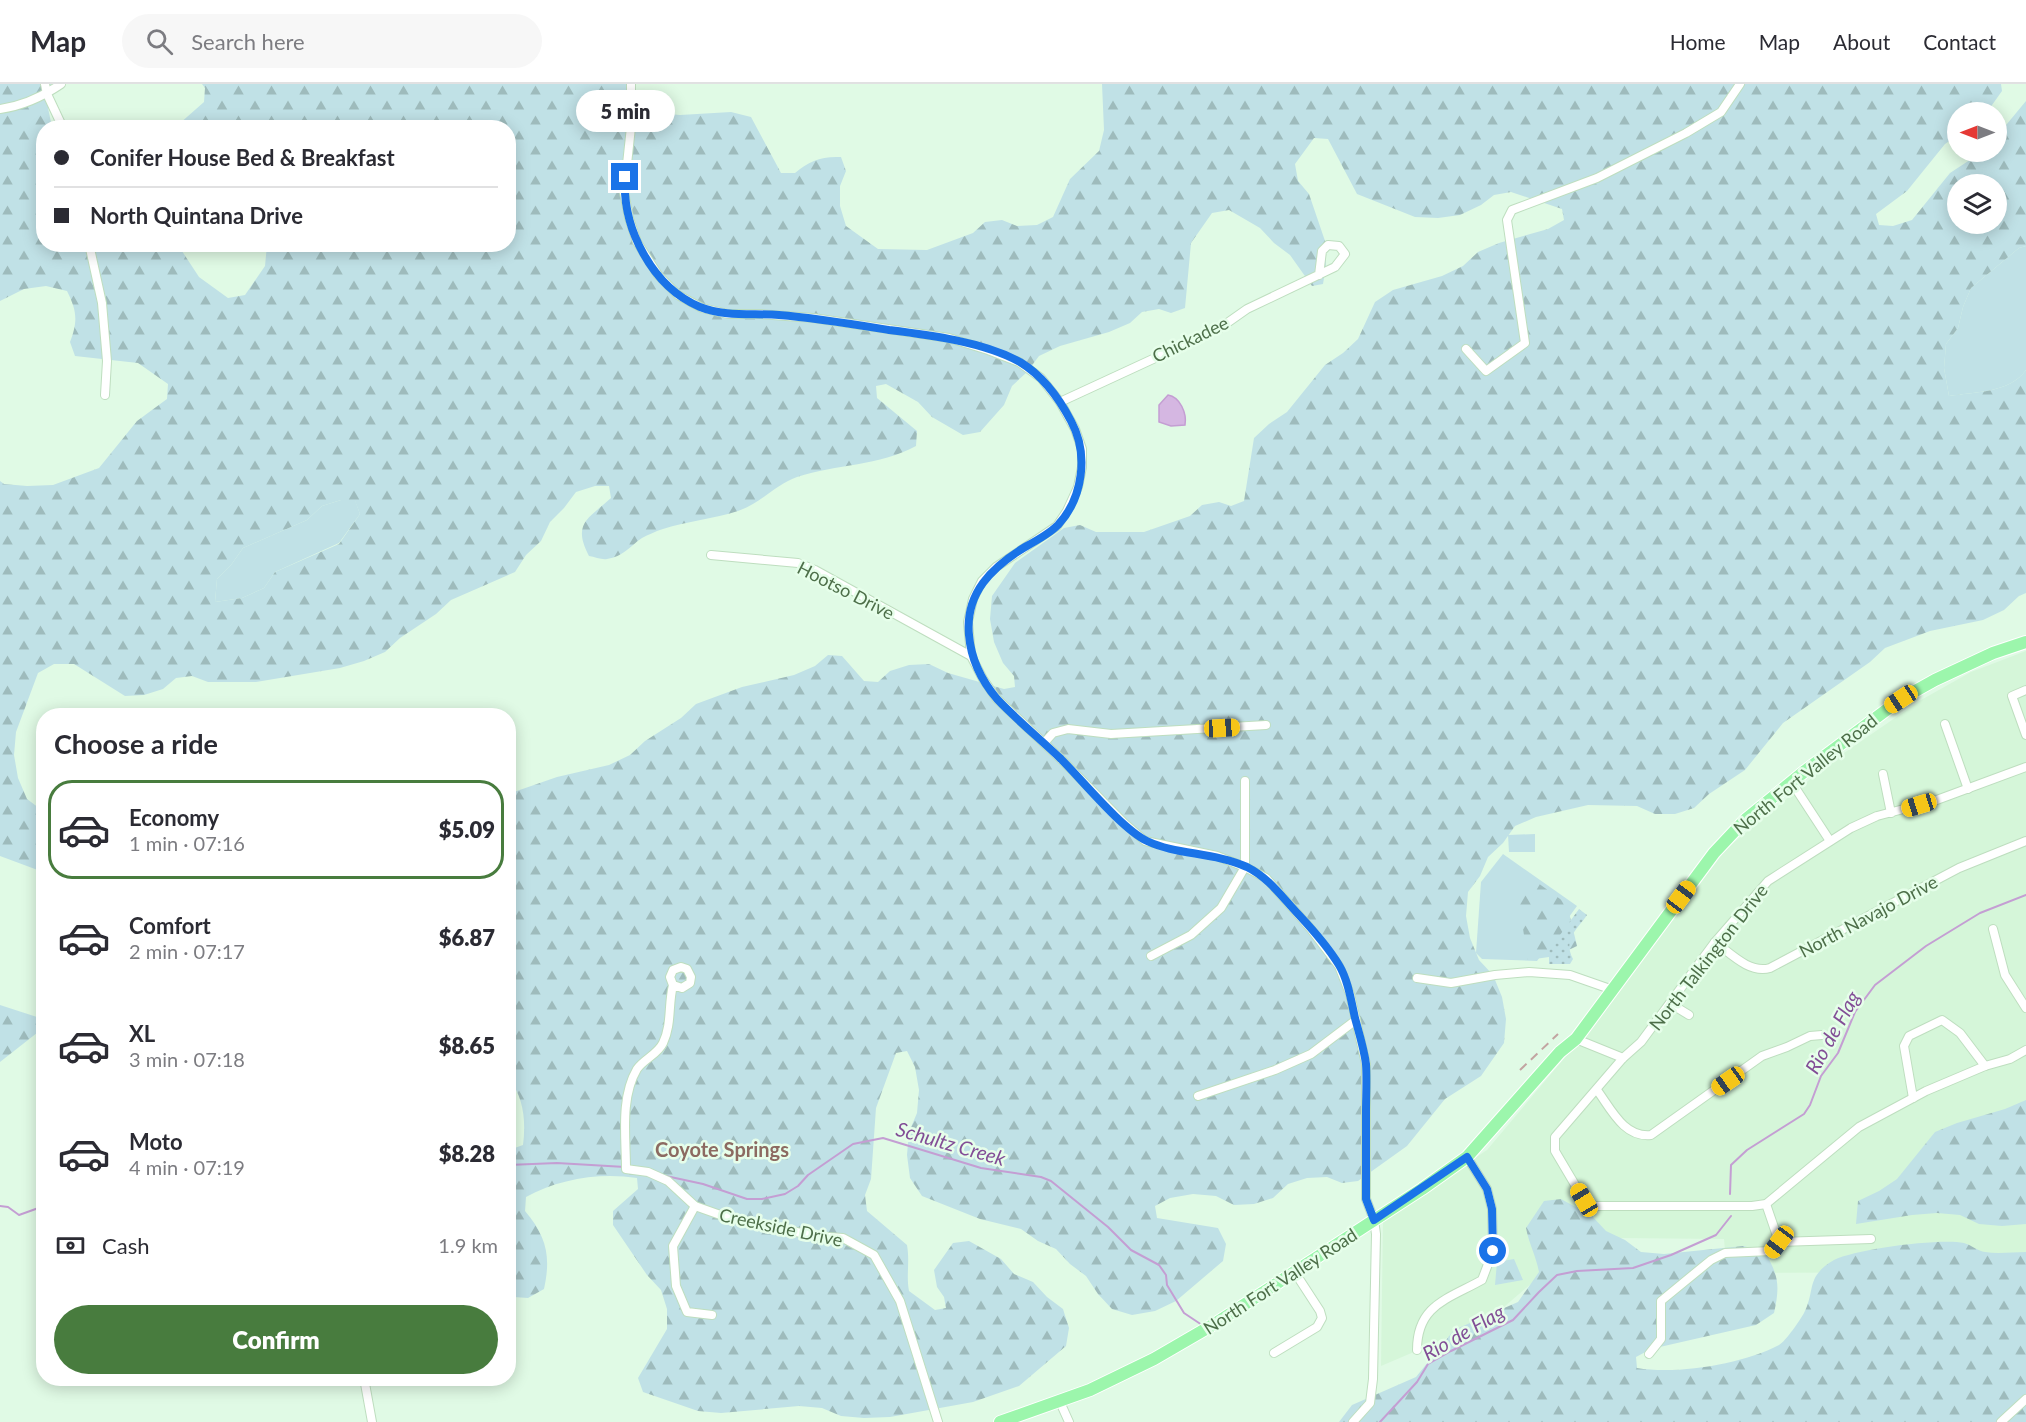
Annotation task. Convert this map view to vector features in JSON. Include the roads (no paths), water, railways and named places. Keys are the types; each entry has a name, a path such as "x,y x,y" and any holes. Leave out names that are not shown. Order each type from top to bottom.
{"main road":[{"name":"North Fort Valley Road","path":"1000,1422 1060,1402 1154,1359 1216,1323 1467,1157 1560,1052 1576,1039 1714,853 1745,820 1881,712 1901,699 1993,653 2026,642"}],"street":[{"path":"45,84 47,94 59,120"},
{"path":"0,109 16,107 47,94 61,84"},
{"path":"631,84 631,127 624,192 629,218 637,242 658,275 678,295 702,308 729,314 813,318 949,339 988,350 1019,362 1041,378 1060,402 1075,429 1082,449 1082,467 1078,487 1067,511 1056,526 996,567 982,581 973,599 968,622 971,656 996,698 1124,823 1146,841 1217,856 1266,878 1311,929 1339,966 1350,994 1366,1064 1366,1199 1374,1220 1376,1243 1373,1379 1370,1403 1353,1422"},
{"path":"1466,349 1486,371 1525,343 1507,220 1512,210 1597,178 1686,133 1721,112 1740,84"},
{"path":"91,252 102,303 107,361 105,395"},
{"name":"Chickadee","path":"1060,402 1220,328 1247,309 1319,274"},
{"name":"Hootso Drive","path":"711,555 798,563 815,570 971,656"},
{"path":"2026,690 2012,696 2026,735"},
{"path":"1945,724 1968,789"},
{"path":"1044,743 1053,733 1068,729 1111,734 1266,725"},
{"name":"North Talkington Drive","path":"1766,1204 1752,1206 1619,1206 1589,1204 1584,1200 1555,1151 1555,1137 1623,1058 1641,1042 1715,942 1768,881 1851,828 1877,816 1968,789 2026,766"},
{"path":"1882,774 1891,813"},
{"path":"1150,956 1191,935 1221,908 1245,867 1245,781"},
{"path":"1796,789 1830,841"},
{"name":"North Navajo Drive","path":"1715,942 1749,966 1763,970 1770,968 1959,868 2026,842"},
{"path":"1993,929 2005,975 2026,1008"},
{"path":"1417,978 1451,983 1529,972 1569,975 1613,990"},
{"name":"Creekside Drive","path":"673,985 670,999 670,1026 662,1047 639,1067 628,1087 626,1169 648,1172 668,1181 695,1206 726,1217 814,1236 843,1238 874,1255 900,1301 938,1422"},
{"path":"1671,1004 1689,1015"},
{"path":"1198,1096 1275,1071 1311,1054 1356,1020"},
{"path":"1913,1098 1904,1046 1909,1036 1942,1020 1960,1033 1985,1066"},
{"path":"1597,1090 1627,1130 1641,1136 1651,1135 1762,1056 1810,1036 1822,1035"},
{"path":"1576,1039 1623,1058"},
{"path":"1779,1242 1766,1204 1859,1127 1913,1098 1985,1066 2010,1059 2026,1050"},
{"path":"1418,1350 1418,1333 1431,1309 1482,1280 1493,1251 1492,1209 1487,1189 1467,1157"},
{"path":"695,1206 673,1246 676,1286 687,1312 712,1315"},
{"path":"1779,1242 1871,1239"},
{"path":"1649,1354 1661,1339 1661,1301 1711,1260 1725,1253 1772,1251 1779,1242"},
{"path":"1274,1353 1317,1327 1322,1318 1320,1311 1294,1271"},
{"path":"365,1386 372,1422"},
{"path":"2001,1422 2026,1399"},
{"path":"1060,1402 1069,1422"}],"waterway":[{"name":"Rio de Flag","path":"1730,1194 1731,1165 1747,1150 1804,1114 1810,1105 1821,1076 1838,1053 1855,1012 1875,985 1926,946 1980,913 2026,895"},
{"name":"Schultz Creek","path":"666,1176 703,1184 747,1199 762,1199 785,1194 853,1144 883,1138 981,1168 1041,1177 1051,1181 1108,1227 1131,1250 1159,1265 1166,1275 1167,1285 1184,1313 1202,1325"},
{"name":"Schultz Creek","path":"516,1165 557,1163 625,1167"},
{"name":"Schultz Creek","path":"0,1206 8,1207 19,1215 36,1209"},
{"name":"Rio de Flag","path":"1380,1422 1417,1382 1428,1364 1513,1320 1557,1275 1577,1271 1633,1268 1671,1255 1716,1235 1731,1216"}],"railway":[{"path":"1520,1070 1558,1034"}],"district":[{"name":"Coyote Springs","path":"722,1149"}]}
